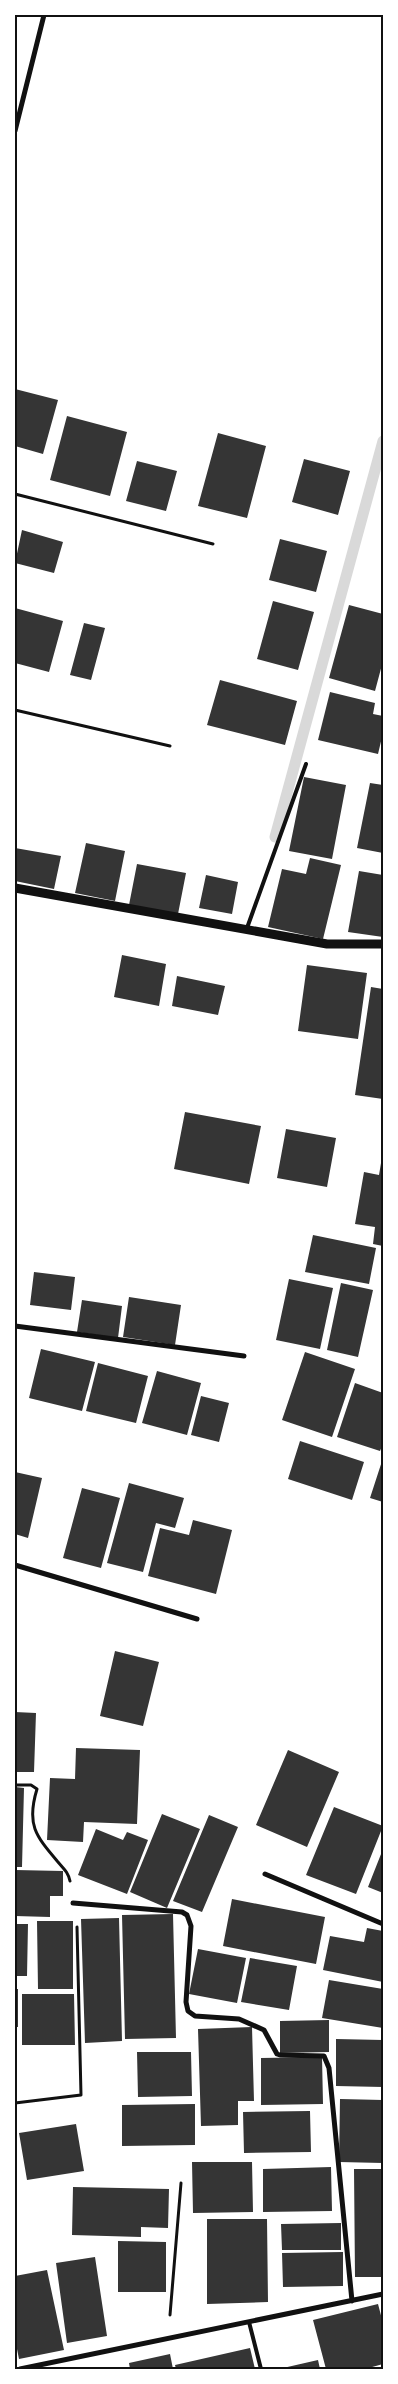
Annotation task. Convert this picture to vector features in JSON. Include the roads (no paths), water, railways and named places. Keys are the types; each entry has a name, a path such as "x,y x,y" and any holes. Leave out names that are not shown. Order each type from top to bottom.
{"street":[{"path":"15,132 44,15"},
{"path":"15,888 327,944 383,944"},
{"path":"15,1326 244,1356"},
{"path":"15,1565 196,1619"},
{"path":"265,1874 383,1924"},
{"path":"74,1903 182,1912 187,1916 191,1926 186,2002 188,2010 195,2016 240,2019 264,2030 277,2054 324,2056 328,2068 352,2301"},
{"path":"20,2369 383,2294"}],"lane":[{"path":"246,930 306,764"},
{"path":"249,2322 261,2369"}],"waterway":[{"path":"275,837 383,441"}]}
